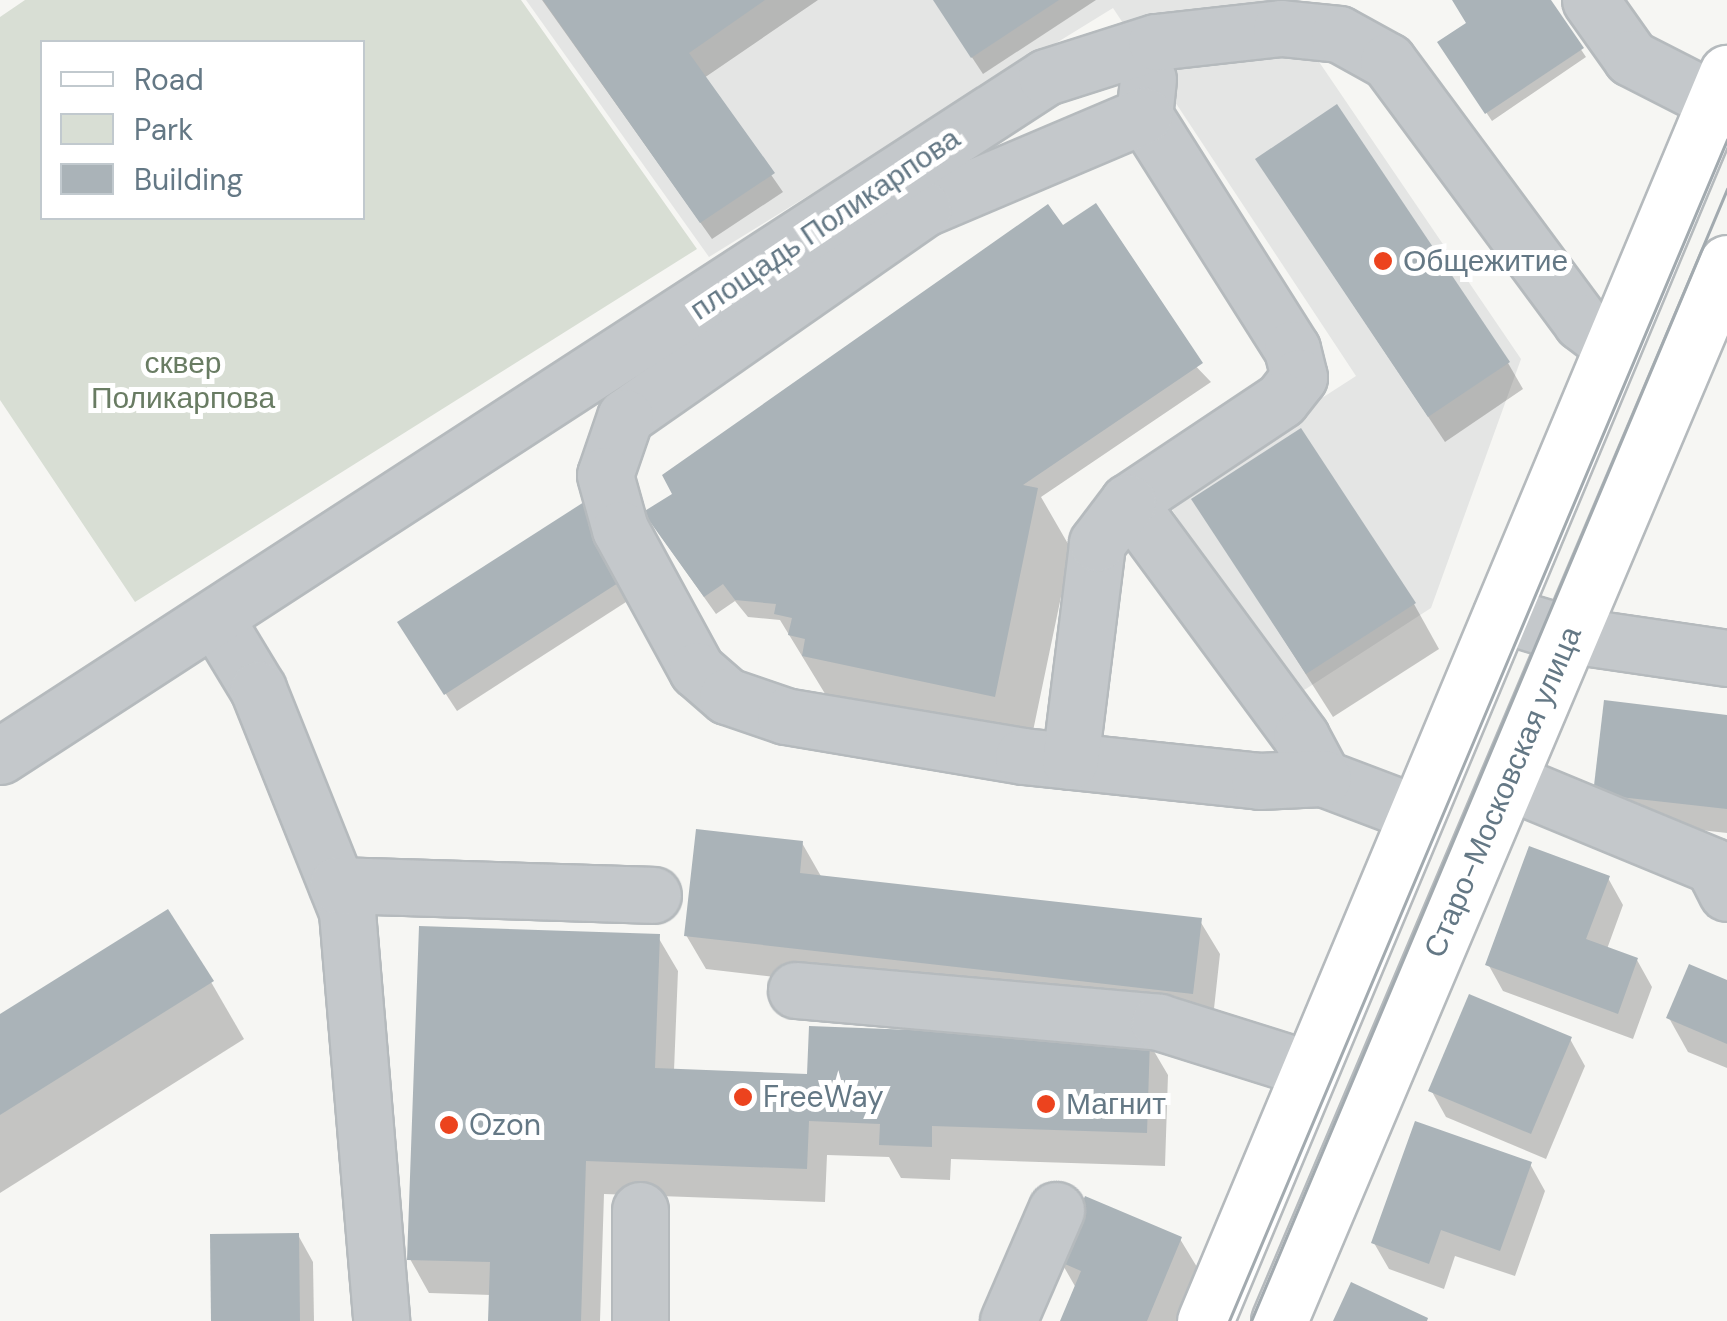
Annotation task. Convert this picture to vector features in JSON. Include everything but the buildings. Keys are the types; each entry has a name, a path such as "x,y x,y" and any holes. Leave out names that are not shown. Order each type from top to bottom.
{"main road":[{"path":"1205,1321 1610,344 1721,87"},
{"name":"Старо-Московская улица","path":"1279,1321 1727,263"}],"street":[{"path":"1590,0 1632,58 1721,87"},
{"name":"площадь Поликарпова","path":"0,756 1046,78 1156,42 1281,28 1339,34 1388,61 1580,322 1610,344"},
{"path":"1070,761 1097,542 1128,502 1281,400 1299,377 1292,349 1144,115 1156,42"},
{"path":"1144,115 923,209 624,418 606,474 620,530 697,670 727,696 785,716 1070,761 1259,781 1322,778 1415,813"},
{"path":"1128,502 1301,736 1322,778"},
{"path":"1501,614 1570,634 1727,658"},
{"path":"215,618 258,690 348,912 381,1321"},
{"path":"1508,781 1713,866 1727,893"},
{"path":"337,885 653,895"},
{"path":"796,990 1159,1022 1310,1069"},
{"path":"640,1210 640,1321"},
{"path":"1008,1321 1056,1210"}],"shaded area":[{"path":"526,0 1277,0 1521,359 1431,608 1295,696 1165,499 1356,376 1113,8 709,257"}],"green space":[{"name":"сквер Поликарпова","path":"25,0 521,0 697,249 135,602 0,400 0,17"}],"tram line":[{"path":"1229,1321 1727,140"},
{"path":"1251,1321 1727,189"}],"place":[{"name":"Общежитие","path":"1383,261"},
{"name":"FreeWay","path":"743,1097"},
{"name":"Магнит","path":"1046,1104"},
{"name":"Ozon","path":"449,1125"}]}
